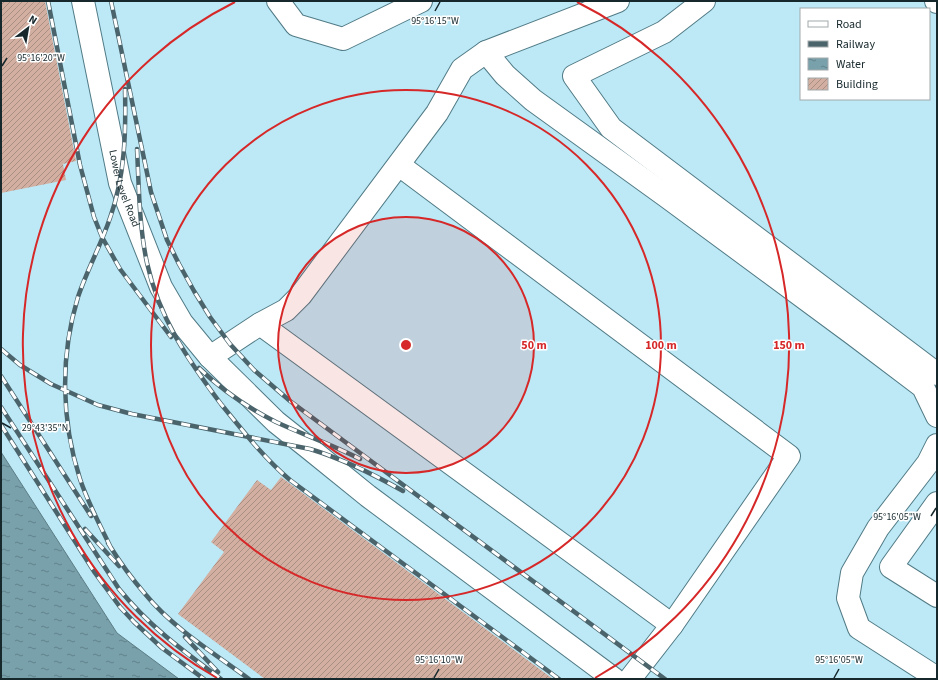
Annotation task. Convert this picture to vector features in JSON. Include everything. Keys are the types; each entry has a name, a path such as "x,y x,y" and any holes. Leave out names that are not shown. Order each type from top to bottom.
{"lane":[{"name":"Lower Level Road","path":"83,1 120,183 161,287 182,323 210,357 276,422 351,482 614,679"},
{"path":"278,1 296,25 343,39 421,1"},
{"path":"210,357 260,324 286,310 301,295 437,113 462,69 486,52 618,1"},
{"path":"704,1 664,32 574,76 611,128 937,374"},
{"path":"486,52 505,75 533,100 666,196 923,387 937,416"},
{"path":"399,165 789,456 672,624 630,679"},
{"path":"260,324 672,624"},
{"path":"937,445 928,463 878,528 852,573 848,598 859,628 937,678"},
{"path":"937,503 891,567 937,596"}],"water":[{"path":"1,452 117,633 179,679 1,679"}],"building":[{"path":"1,1 45,1 76,161 63,164 66,180 1,193"},
{"path":"281,477 553,679 265,679 178,614 224,552 211,542 257,480 271,490"}],"railway":[{"path":"48,1 80,165 94,217 102,237 120,269 171,337"},
{"path":"111,1 151,192 167,240 194,291 210,317 230,344 254,370 290,401 665,679"},
{"path":"111,548 94,514 80,479 69,434 65,388 68,342 72,319 78,297 106,228 119,186 125,138 125,89"},
{"path":"137,149 142,235 152,283 176,338 186,355 221,404 262,453 290,480 559,679"},
{"path":"1,349 20,365 51,384 98,405 132,414 310,449 358,467 403,491"},
{"path":"199,368 245,405 266,417 360,459"},
{"path":"1,376 91,516"},
{"path":"1,407 119,589 155,627 221,679"},
{"path":"1,425 95,573 120,607 162,648 204,679"},
{"path":"85,529 119,566"},
{"path":"108,543 141,589 169,619 249,679"},
{"path":"185,637 218,672"}]}
